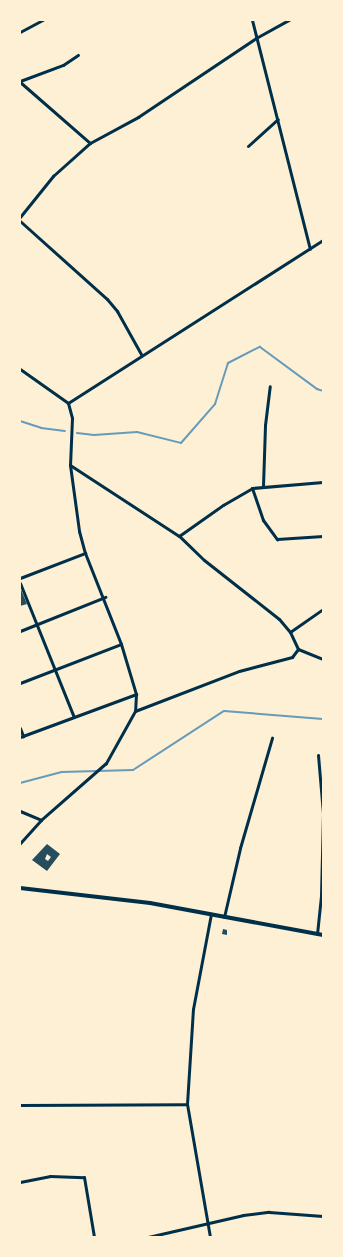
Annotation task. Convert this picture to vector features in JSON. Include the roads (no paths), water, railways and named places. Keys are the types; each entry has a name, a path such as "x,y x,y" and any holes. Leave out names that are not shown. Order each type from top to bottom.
{"street":[{"path":"20,32 43,20"},
{"path":"252,20 310,249"},
{"path":"20,217 53,176 90,143 150,110 256,38 289,20"},
{"path":"78,55 63,65 20,81 90,143"},
{"path":"248,146 278,119"},
{"path":"20,221 107,299 117,311 142,356"},
{"path":"68,403 323,240"},
{"path":"20,369 68,403 72,418 70,465 79,531 85,553 105,597 136,694 136,711 106,763 42,820 20,843"},
{"path":"263,486 265,425 270,386"},
{"path":"70,465 179,536 204,560 264,606 290,632 298,648 323,659"},
{"path":"179,536 252,488 323,482"},
{"path":"252,488 263,520 277,539 323,536"},
{"path":"20,578 85,553"},
{"path":"20,583 74,717"},
{"path":"20,631 105,597"},
{"path":"290,632 323,609"},
{"path":"20,683 121,644"},
{"path":"136,711 239,671 292,657 298,648"},
{"path":"20,728 22,736 136,694"},
{"path":"224,917 240,848 272,738"},
{"path":"317,934 321,895 323,813 318,755"},
{"path":"20,811 42,820"},
{"path":"20,888 150,903 323,934"},
{"path":"210,1237 187,1104 192,1009 211,914"},
{"path":"20,1105 187,1104"},
{"path":"20,1182 50,1176 84,1177 94,1237"},
{"path":"148,1237 207,1223 269,1212 323,1216"}],"waterway":[{"path":"77,433 94,435 137,432 181,443 215,404 228,363 260,347 317,389 323,391"},
{"path":"20,421 41,428 65,431"},
{"path":"20,783 62,772 133,770 224,711 323,719"}]}
